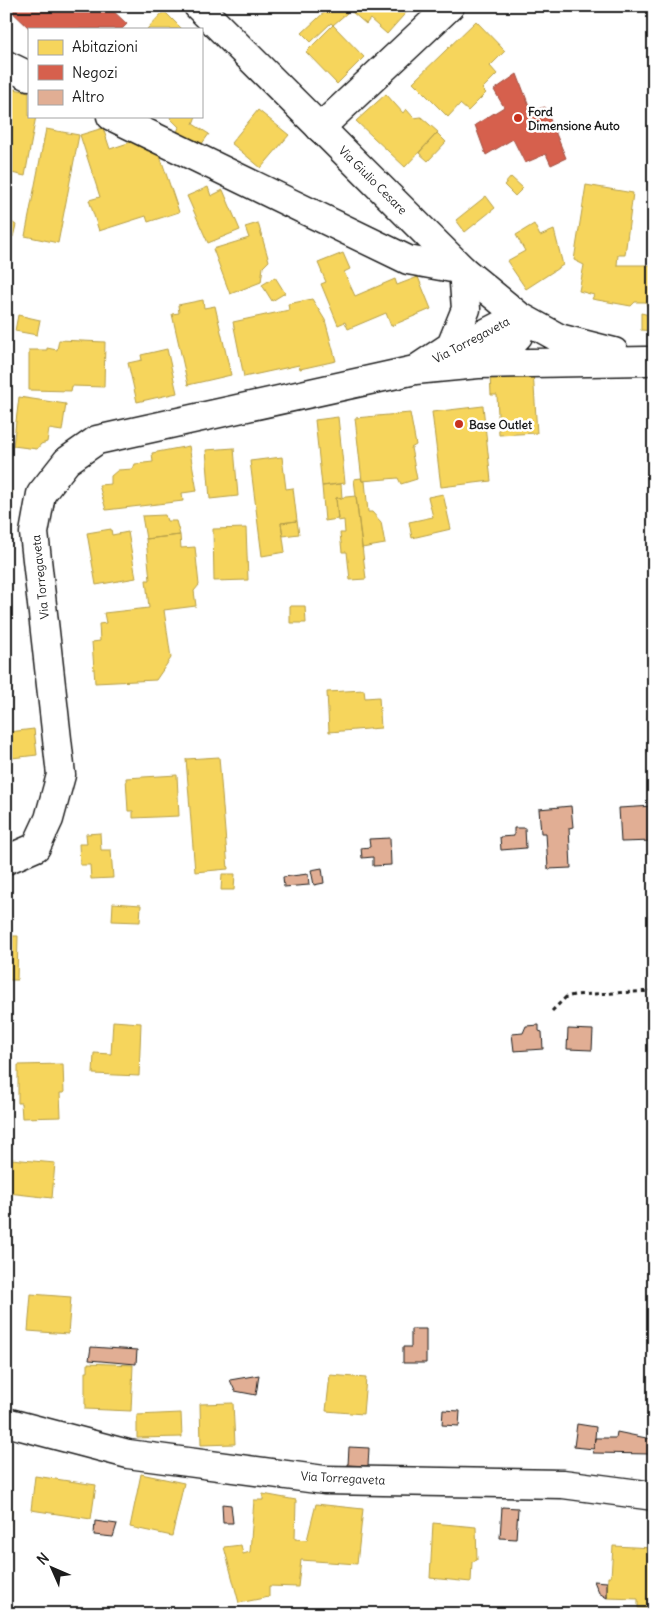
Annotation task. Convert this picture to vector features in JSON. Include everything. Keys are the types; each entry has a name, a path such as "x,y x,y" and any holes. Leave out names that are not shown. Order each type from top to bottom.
{"street":[{"name":"Via Giulio Cesare","path":"198,6 463,270 519,316 559,338 650,360"},
{"path":"320,128 450,6"},
{"path":"6,64 28,75"},
{"path":"115,118 408,260 463,270 466,309 451,346 415,370"},
{"name":"Via Torregaveta","path":"478,364 504,351 518,336 519,316"},
{"name":"Via Torregaveta","path":"415,370 519,316"},
{"name":"Via Torregaveta","path":"6,860 36,847 49,819 61,775 34,533 41,494 67,461 97,440 415,370 478,364 650,360"},
{"name":"Via Torregaveta","path":"6,1422 128,1454 324,1480 563,1484 654,1496"}],"path":[{"path":"552,1011 566,997 574,995 654,991"}],"building: Abitazioni":[{"path":"331,6 341,6 347,13 333,25 331,23 311,42 302,33"},
{"path":"345,6 411,7 387,34 370,19 366,24"},
{"path":"164,11 181,28 148,28"},
{"path":"476,21 505,51 490,66 497,74 482,89 486,93 468,111 460,104 448,117 413,82"},
{"path":"333,25 364,57 337,84 306,52"},
{"path":"9,88 28,92 28,118 36,118 25,176 7,172 6,169 6,100"},
{"path":"386,94 403,113 406,109 414,118 421,117 438,132 405,167 356,121"},
{"path":"258,110 289,135 261,168 231,143"},
{"path":"170,118 195,118 193,124 209,134 201,145 176,135 179,127"},
{"path":"103,128 110,149 143,138 147,151 157,147 179,212 148,222 146,216 99,231 89,200 100,197 80,135"},
{"path":"46,129 79,135 58,243 25,236"},
{"path":"437,133 446,142 428,161 419,153"},
{"path":"511,177 523,188 515,196 504,185"},
{"path":"586,185 633,193 625,255 618,255 617,265 654,265 654,308 648,308 646,302 635,302 631,306 592,299 594,295 579,291 584,265 574,260"},
{"path":"208,187 211,196 223,190 240,230 208,243 187,196"},
{"path":"486,196 495,208 465,232 456,220"},
{"path":"652,209 654,210 654,222 649,222"},
{"path":"6,218 16,225 13,237 6,232"},
{"path":"258,223 269,261 263,267 261,282 230,294 213,249 249,238 245,227"},
{"path":"534,224 540,236 554,230 563,265 526,289 507,261 525,251 516,235"},
{"path":"343,253 350,269 344,272 355,296 395,279 397,285 418,277 431,309 391,326 386,313 348,329 345,322 338,325 321,284 326,282 318,263"},
{"path":"275,277 285,293 272,301 262,285"},
{"path":"312,299 325,320 336,361 300,369 299,365 244,377 233,322 289,310 288,304"},
{"path":"203,300 204,308 215,306 231,375 188,385 172,314 179,313 178,305"},
{"path":"641,313 654,316 654,331 641,330"},
{"path":"18,315 40,320 37,335 15,331"},
{"path":"59,340 105,342 104,387 72,386 71,391 29,390 29,350 47,350 47,348 57,350"},
{"path":"167,349 177,393 137,402 128,363 142,360 141,355"},
{"path":"533,371 537,433 499,435 497,395 491,395 490,374"},
{"path":"19,397 66,404 62,431 49,429 47,442 41,444 37,449 13,446"},
{"path":"483,406 491,481 441,487 432,412"},
{"path":"410,413 416,445 411,448 417,479 401,484 398,478 362,481 355,418"},
{"path":"338,417 345,483 322,486 315,420"},
{"path":"189,446 197,491 182,493 183,501 106,510 99,485 111,484 111,476 118,470 133,469 135,464 153,462 152,453"},
{"path":"234,448 238,496 210,499 206,450"},
{"path":"282,457 286,489 293,488 297,521 281,523 285,552 262,556 250,461"},
{"path":"361,478 362,481 365,481 368,512 372,512 381,522 385,544 362,548 354,479"},
{"path":"341,484 342,498 336,498 338,519 325,521 322,486"},
{"path":"6,490 12,491 9,524 6,524"},
{"path":"443,494 451,529 412,538 409,522 433,517 428,497"},
{"path":"356,496 366,579 350,580 347,552 342,552 340,533 345,533 344,520 338,521 336,498"},
{"path":"165,515 167,521 176,521 180,535 146,539 142,516"},
{"path":"297,521 299,534 283,536 281,523"},
{"path":"246,528 248,580 214,581 213,529"},
{"path":"111,529 112,535 128,532 136,578 96,585 87,533"},
{"path":"180,535 181,548 195,547 199,585 194,591 196,606 164,610 171,658 156,680 95,683 92,642 100,641 99,624 106,623 104,613 149,608 146,580 150,580 146,539"},
{"path":"290,606 305,606 306,623 290,623"},
{"path":"364,690 365,698 379,697 381,728 329,732 327,692"},
{"path":"34,729 37,755 12,758 9,732"},
{"path":"219,757 228,869 195,872 186,759"},
{"path":"177,775 179,816 133,818 133,811 128,811 126,778"},
{"path":"100,833 101,850 111,850 113,878 91,879 90,865 80,865 79,844 87,844 86,834"},
{"path":"222,874 235,874 234,890 221,890"},
{"path":"113,903 141,905 140,922 112,921"},
{"path":"6,936 18,936 17,980 6,980"},
{"path":"113,1021 141,1023 139,1076 93,1074 94,1053 111,1054"},
{"path":"63,1064 64,1093 60,1093 61,1117 22,1118 21,1103 18,1103 18,1065"},
{"path":"11,1159 55,1163 52,1198 8,1193"},
{"path":"31,1294 71,1297 68,1334 28,1331"},
{"path":"88,1363 133,1365 131,1411 85,1409 85,1372 88,1372"},
{"path":"330,1375 366,1378 363,1414 326,1411"},
{"path":"233,1403 235,1444 201,1445 200,1404"},
{"path":"181,1413 182,1437 137,1438 137,1415"},
{"path":"141,1474 184,1483 172,1536 130,1527"},
{"path":"35,1476 96,1485 91,1519 31,1510"},
{"path":"263,1494 296,1500 295,1539 307,1540 316,1504 363,1509 357,1564 301,1560 298,1587 269,1586 269,1597 239,1603 224,1547 241,1545 243,1554 250,1552 254,1500 263,1500"},
{"path":"6,1507 12,1508 6,1541"},
{"path":"433,1523 476,1527 477,1560 472,1562 471,1582 430,1578"},
{"path":"613,1546 654,1548 654,1614 649,1614 650,1609 638,1608 638,1599 607,1598 608,1577 611,1577"}],"building: Negozi":[{"path":"6,6 108,6 127,24 123,28 29,28"},
{"name":"Ford Dimensione Auto","path":"517,74 531,111 545,107 566,158 551,165 546,154 525,163 513,139 486,155 475,125 504,107 494,90"}],"building: Altro":[{"path":"571,806 573,827 569,828 571,868 548,869 546,833 541,833 539,809"},
{"path":"654,806 654,841 621,842 619,808"},
{"path":"514,828 525,828 526,848 501,850 500,837 514,836"},
{"path":"390,838 391,865 373,866 373,857 362,858 361,848 370,847 369,839"},
{"path":"322,868 324,883 314,885 311,870"},
{"path":"308,874 309,885 284,887 283,877"},
{"path":"539,1025 539,1031 542,1032 543,1049 514,1051 512,1034 523,1033 526,1026"},
{"path":"568,1029 593,1030 592,1050 567,1049"},
{"path":"411,1329 426,1329 426,1363 403,1363 403,1347 411,1347"},
{"path":"91,1347 137,1350 136,1364 89,1360"},
{"path":"259,1375 256,1395 235,1391 230,1380"},
{"path":"443,1410 460,1411 459,1426 442,1425"},
{"path":"577,1424 596,1427 594,1449 574,1447"},
{"path":"617,1432 651,1439 651,1454 593,1453 595,1438 616,1438"},
{"path":"349,1447 369,1448 368,1466 348,1465"},
{"path":"222,1504 231,1505 233,1523 223,1523"},
{"path":"502,1507 518,1508 516,1539 500,1538"},
{"path":"95,1521 117,1524 113,1537 94,1535"},
{"path":"594,1581 607,1582 607,1598 599,1593"}],"place":[{"name":"Ford Dimensione Auto","path":"518,118"},
{"name":"Base Outlet","path":"459,424"}]}
